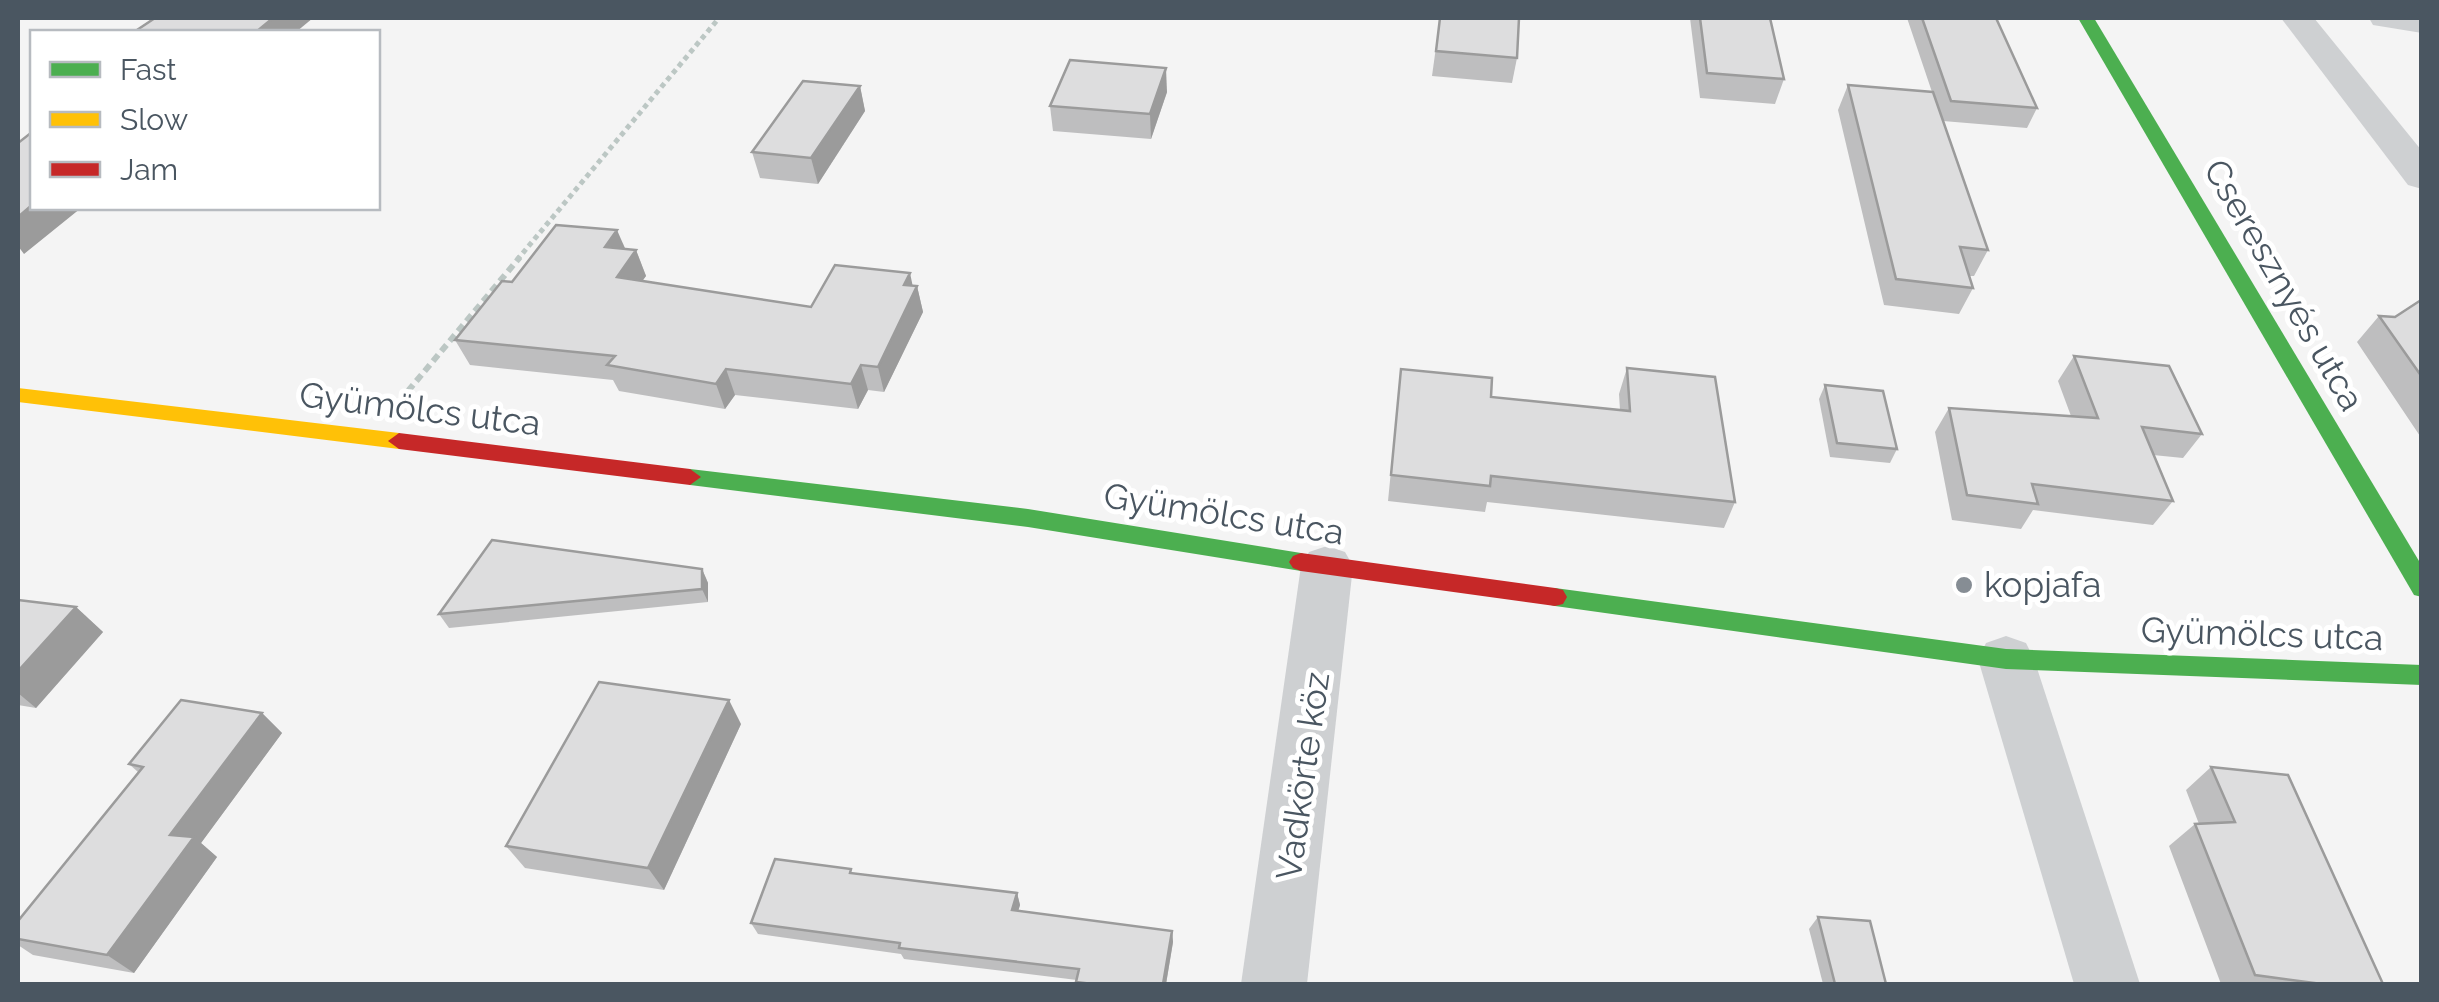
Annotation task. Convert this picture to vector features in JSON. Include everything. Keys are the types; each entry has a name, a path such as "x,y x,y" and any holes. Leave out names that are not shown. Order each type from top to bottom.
{"street":[{"name":"Cseresznyés utca","path":"2086,18 2422,588"},
{"path":"2296,18 2422,177"},
{"path":"2385,18 2422,23"},
{"name":"Gyümölcs utca","path":"18,395 1028,518 1328,566 2006,660 2422,675"},
{"name":"Vadkörte köz","path":"1274,984 1328,566"},
{"path":"2006,660 2107,984"}],"path":[{"path":"368,438 719,18"}],"building":[{"path":"155,18 273,18 258,30 137,30"},
{"path":"1440,18 1519,18 1517,58 1436,51"},
{"path":"1700,18 1770,18 1784,79 1707,73"},
{"path":"1922,18 1996,18 2037,108 1951,101"},
{"path":"1070,60 1166,68 1150,114 1050,106"},
{"path":"803,81 860,86 811,158 752,152"},
{"path":"1848,85 1933,92 1988,250 1960,247 1973,288 1896,279"},
{"path":"30,134 30,207 18,217 18,143"},
{"path":"556,225 617,230 605,247 636,250 617,277 811,307 835,265 910,273 904,285 917,286 878,367 861,365 851,384 726,369 716,384 607,365 615,356 455,340 502,281 512,282"},
{"path":"2421,300 2422,377 2379,316 2395,317"},
{"path":"2074,356 2169,366 2202,434 2142,427 2173,501 2032,484 2038,504 1967,495 1949,408 2098,418"},
{"path":"1627,368 1715,377 1735,502 1491,476 1490,486 1391,475 1401,369 1492,378 1491,397 1630,411"},
{"path":"1825,385 1883,391 1897,449 1837,443"},
{"path":"492,540 702,569 702,589 439,614"},
{"path":"18,600 76,607 18,671"},
{"path":"599,682 729,700 648,868 506,846"},
{"path":"181,700 262,713 170,835 194,837 107,955 18,939 18,921 143,767 129,764"},
{"path":"2211,767 2288,775 2383,984 2322,984 2255,975 2195,824 2235,822"},
{"path":"775,859 851,869 850,873 1017,893 1012,910 1172,931 1163,984 1076,982 1079,969 899,948 900,943 751,923"},
{"path":"1818,917 1870,921 1886,984 1835,984"}],"traffic: fast":[{"path":"2086,18 2422,588"},
{"path":"690,477 1028,518 1301,562"},
{"path":"1555,597 2006,659 2422,675"}],"traffic: slow":[{"path":"18,395 399,441"}],"traffic: jam":[{"path":"399,441 690,477"},
{"path":"1301,562 1555,597"}],"place":[{"name":"kopjafa","path":"1964,585"}]}
